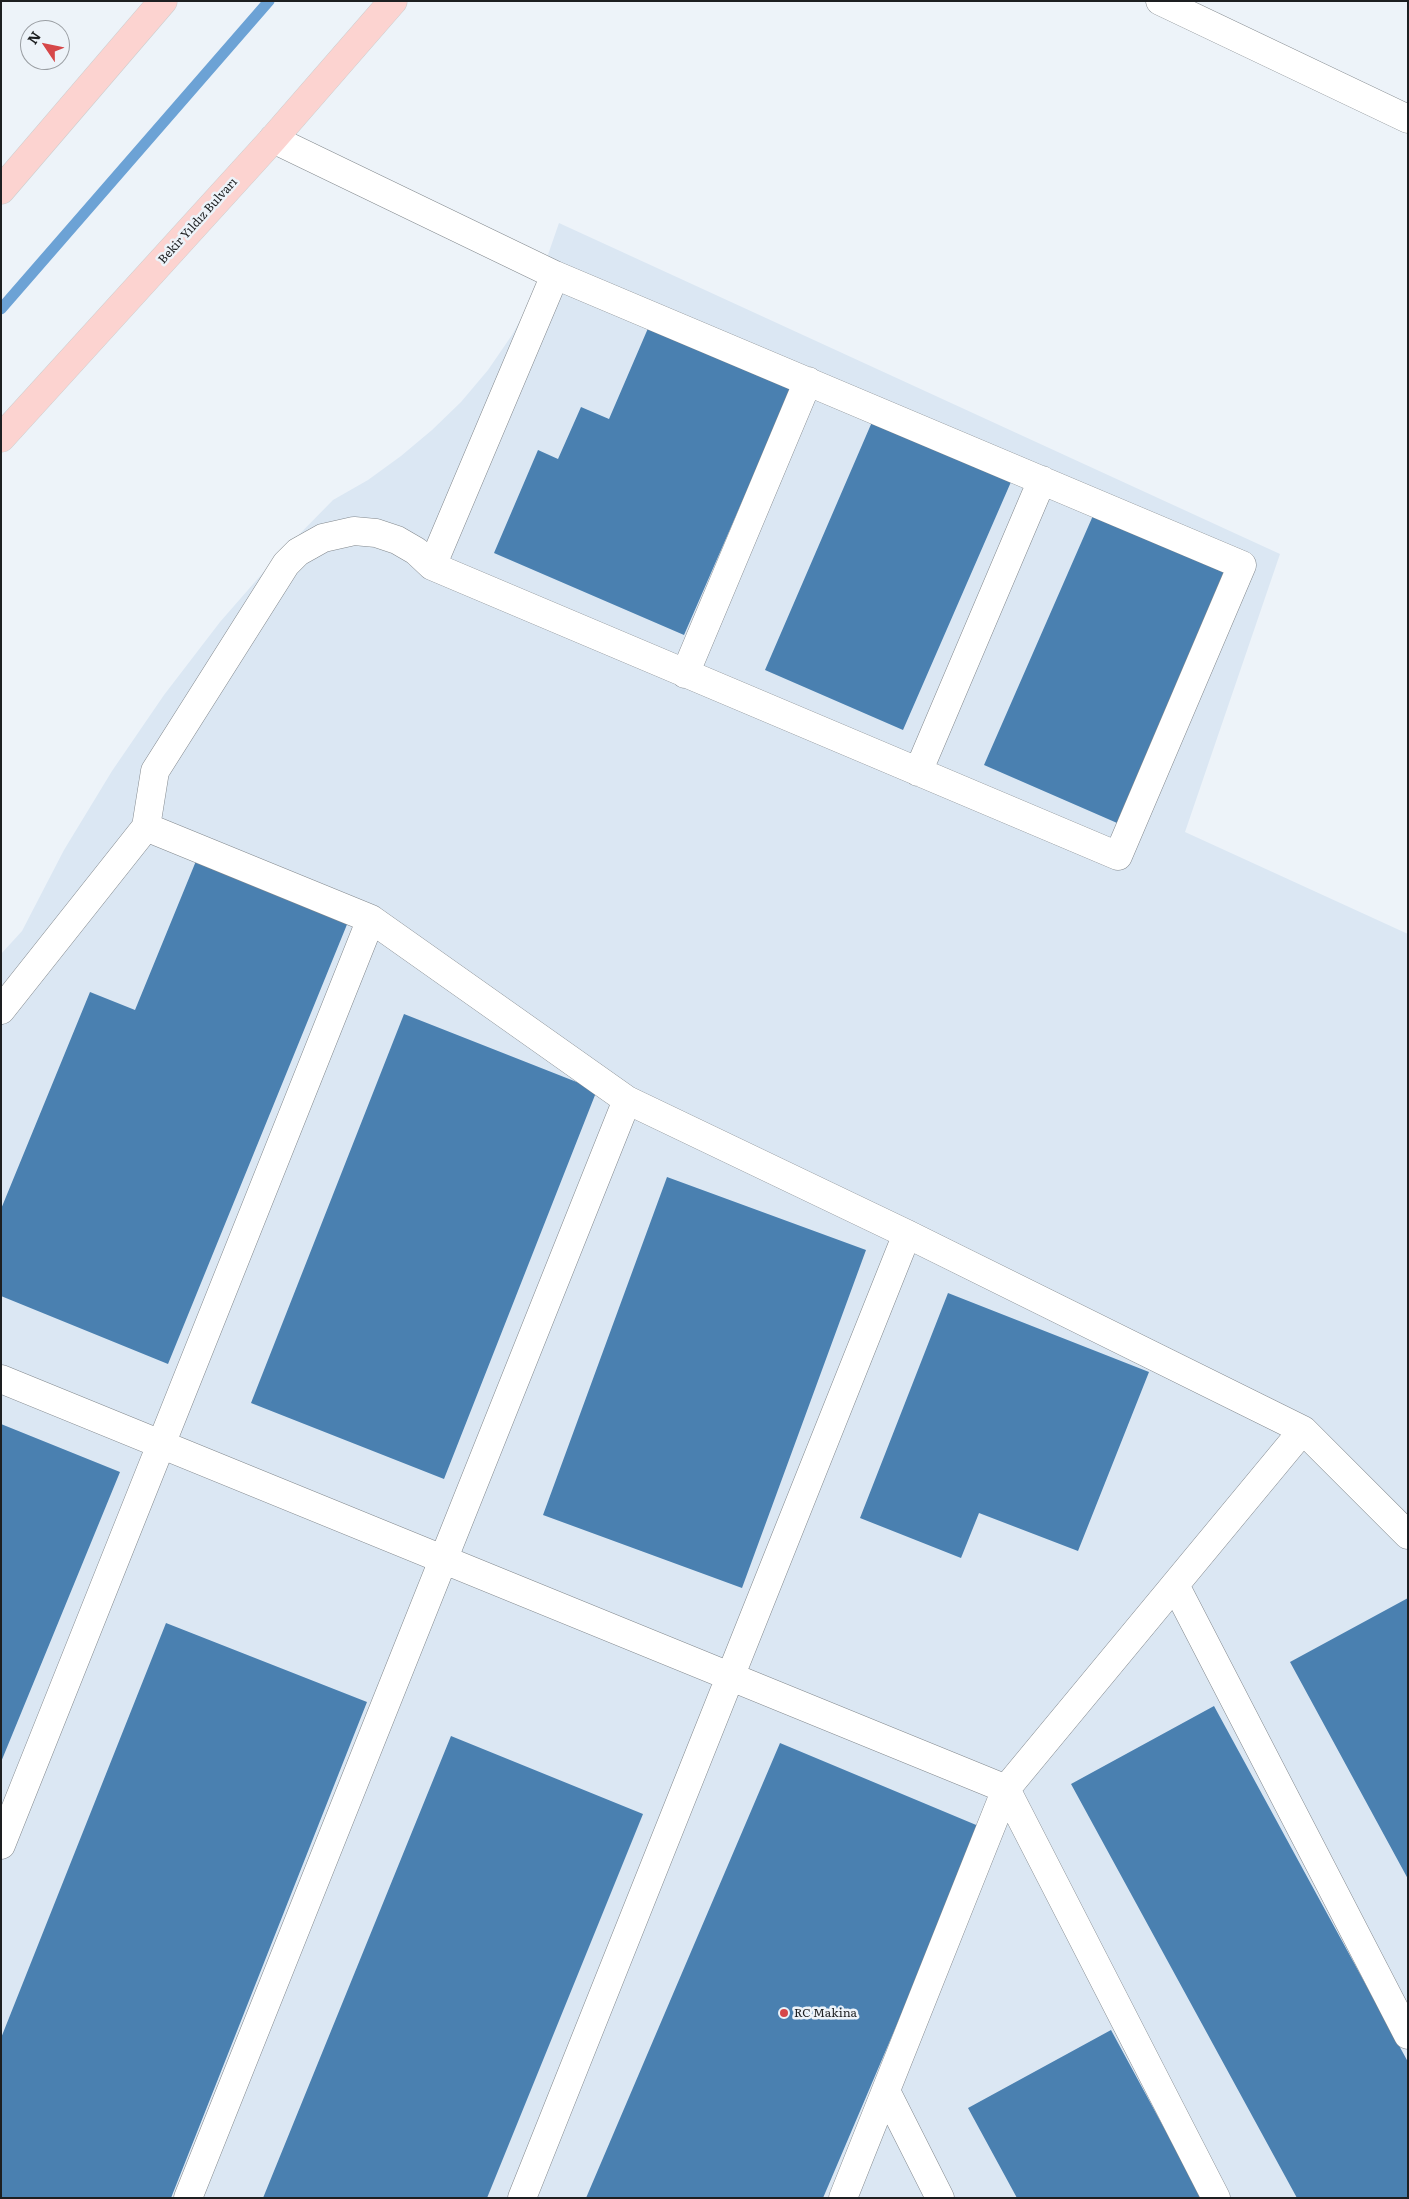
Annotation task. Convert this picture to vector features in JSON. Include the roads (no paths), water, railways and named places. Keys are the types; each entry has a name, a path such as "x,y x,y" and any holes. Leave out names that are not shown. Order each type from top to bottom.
{"main road":[{"path":"1,190 163,1"},
{"name":"Bekir Yıldız Bulvarı","path":"1,438 273,139 393,1"}],"street":[{"path":"1160,1 1408,119"},
{"path":"1,1010 146,827 155,771 276,579 298,552 313,542 333,534 354,531 376,533 397,540 416,551 432,566 1118,856 1242,564 555,275 273,139"},
{"path":"432,566 555,275"},
{"path":"685,674 808,381"},
{"path":"918,772 1042,480"},
{"path":"146,827 371,919 627,1100 907,1234 1303,1430 1408,1535"},
{"path":"1,1845 371,919"},
{"path":"188,2198 627,1100"},
{"path":"522,2198 907,1234"},
{"path":"1,1379 1006,1789 1216,2198"},
{"path":"843,2198 1006,1789 1303,1430"},
{"path":"1175,1586 1408,2036"},
{"path":"886,2091 940,2198"}],"waterway":[{"path":"1,309 269,1"}],"place":[{"name":"RC Makina","path":"784,2013"}]}
